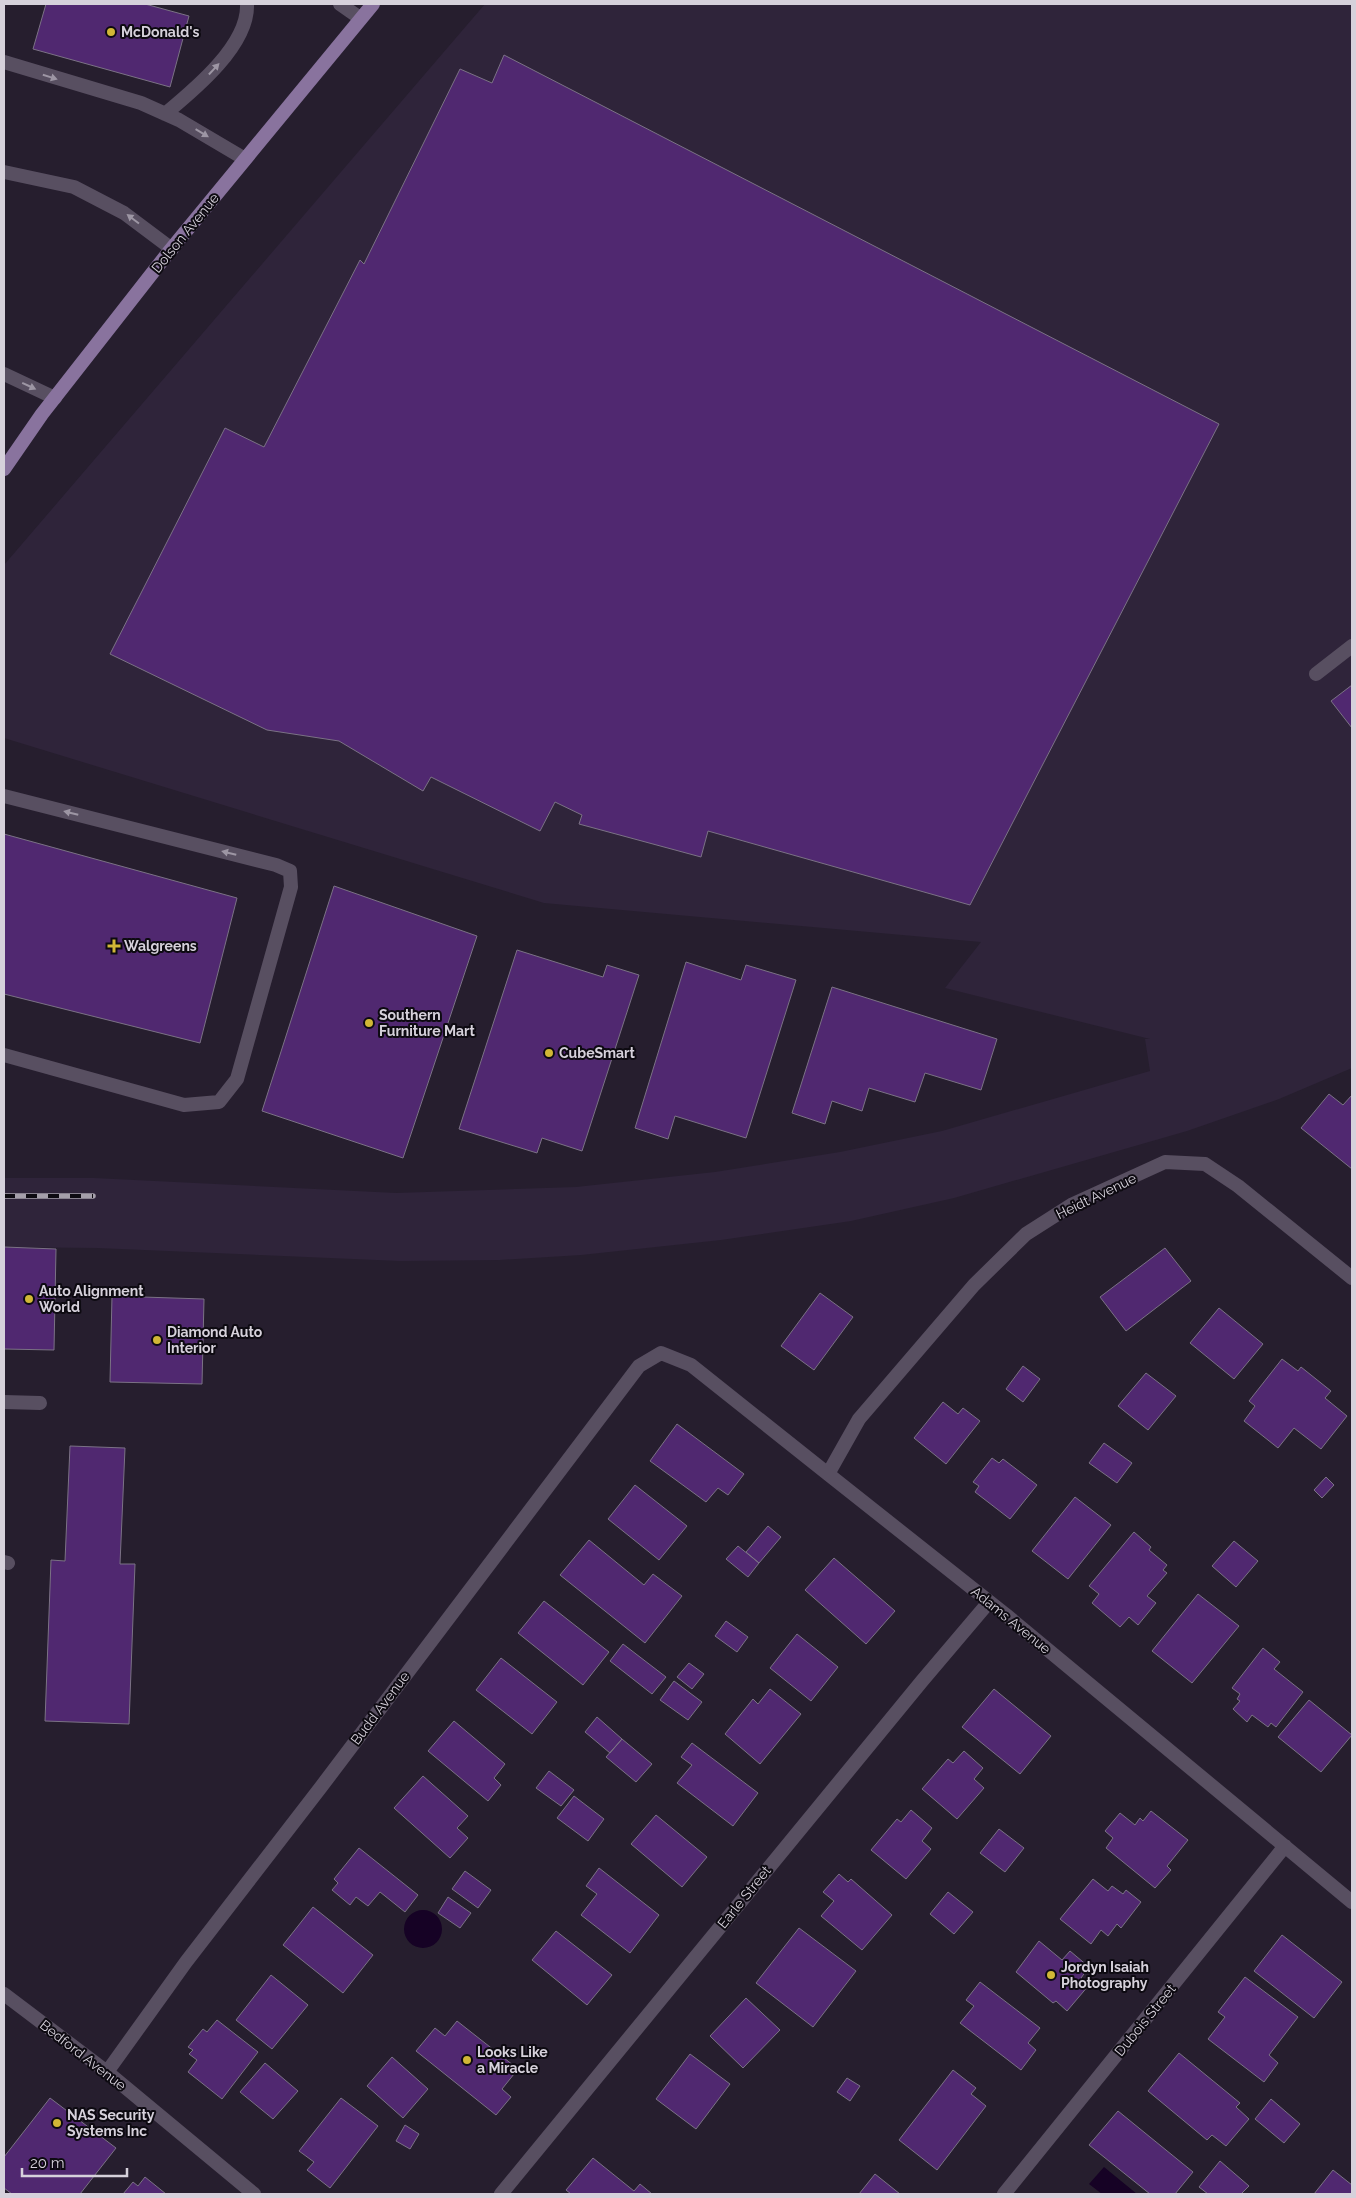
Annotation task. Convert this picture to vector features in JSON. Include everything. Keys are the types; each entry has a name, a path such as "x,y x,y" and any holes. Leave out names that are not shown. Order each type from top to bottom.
{"main road":[{"name":"Dolson Avenue","path":"6,461 172,249 373,4"}],"street":[{"path":"165,114 197,87 221,61 245,23 247,4"},
{"path":"340,4 360,18"},
{"path":"4,62 141,103 165,114 245,159"},
{"path":"4,172 74,187 124,213 172,249"},
{"path":"4,374 55,398"},
{"path":"1316,674 1352,646"},
{"path":"4,796 276,865 290,872 291,887 237,1079 219,1102 184,1105 4,1054"},
{"name":"Heidt Avenue","path":"828,1474 859,1419 974,1285 1026,1234 1074,1204 1165,1162 1204,1164 1238,1186 1352,1278"},
{"name":"Adams Avenue","path":"661,1353 691,1365 989,1602 1352,1902"},
{"name":"Budd Avenue","path":"106,2072 186,1962 321,1787 639,1366 661,1353"},
{"path":"4,1402 40,1403"},
{"name":"Earle Street","path":"501,2194 909,1696 989,1602"},
{"name":"Dubois Street","path":"1004,2194 1285,1846"},
{"name":"Bedford Avenue","path":"4,1994 106,2072 254,2194"}],"shaded area":[{"path":"485,4 1352,4 1352,1068 1279,1099 1187,1131 954,1198 851,1221 721,1240 581,1255 499,1260 400,1261 97,1248 4,1247 4,1178 94,1178 396,1193 576,1187 715,1172 840,1152 942,1131 1150,1071 1145,1039 1150,1039 945,988 981,942 544,903 4,738 4,565"},
{"path":"423,1910 436,1916 442,1929 436,1942 423,1948 410,1942 404,1929 410,1916"},
{"path":"1104,2167 1137,2194 1102,2194 1089,2184"}],"building":[{"name":"McDonald's","path":"46,4 145,4 189,16 170,87 33,49"},
{"path":"504,55 1219,424 970,905 708,831 701,857 579,824 582,815 555,802 540,831 431,777 423,791 339,741 267,730 110,654 225,428 264,447 360,260 364,264 460,69 492,83"},
{"path":"1352,685 1352,728 1331,701"},
{"name":"Walgreens","path":"4,834 237,898 200,1043 4,994"},
{"name":"Southern Furniture Mart","path":"334,886 477,936 403,1158 262,1111"},
{"name":"CubeSmart","path":"517,950 603,977 607,965 639,975 582,1151 542,1138 537,1153 459,1129"},
{"path":"686,962 741,980 746,965 796,980 746,1138 675,1116 668,1139 635,1128"},
{"path":"832,987 997,1039 981,1090 925,1073 915,1102 869,1088 862,1111 832,1101 825,1124 792,1113"},
{"path":"1329,1094 1343,1105 1352,1095 1352,1169 1301,1128"},
{"name":"Auto Alignment World","path":"4,1247 56,1249 54,1350 4,1349"},
{"path":"1165,1248 1191,1281 1126,1331 1100,1297"},
{"path":"820,1293 853,1317 814,1370 781,1346"},
{"name":"Diamond Auto Interior","path":"112,1296 204,1299 202,1384 110,1382"},
{"path":"1219,1308 1263,1344 1234,1379 1190,1343"},
{"path":"1282,1359 1298,1371 1301,1367 1331,1391 1325,1398 1347,1416 1321,1449 1294,1428 1278,1448 1244,1421 1255,1406 1249,1401"},
{"path":"1023,1366 1040,1379 1023,1402 1006,1389"},
{"path":"1146,1373 1176,1396 1148,1430 1118,1406"},
{"path":"943,1402 958,1414 963,1408 980,1421 946,1464 914,1438"},
{"path":"677,1424 744,1474 728,1495 718,1488 706,1502 650,1461"},
{"path":"1104,1443 1132,1463 1117,1483 1089,1463"},
{"path":"70,1446 125,1448 120,1564 135,1564 129,1724 45,1721 51,1560 65,1561"},
{"path":"992,1458 999,1463 1003,1459 1037,1485 1010,1519 975,1492 979,1486 973,1482"},
{"path":"1326,1477 1334,1485 1322,1498 1314,1490"},
{"path":"635,1485 687,1526 659,1560 608,1519"},
{"path":"1075,1497 1111,1525 1068,1579 1032,1551"},
{"path":"768,1526 781,1537 759,1563 746,1552"},
{"path":"1134,1532 1151,1547 1149,1550 1167,1565 1163,1570 1167,1573 1147,1596 1156,1603 1138,1625 1129,1617 1120,1627 1092,1603 1099,1594 1089,1586"},
{"path":"589,1540 644,1585 653,1574 682,1596 645,1643 560,1575"},
{"path":"1234,1541 1258,1561 1236,1587 1212,1566"},
{"path":"738,1546 759,1563 748,1577 726,1559"},
{"path":"834,1558 895,1611 866,1644 805,1590"},
{"path":"1198,1594 1239,1626 1192,1683 1152,1651"},
{"path":"544,1601 609,1652 583,1685 518,1633"},
{"path":"726,1621 748,1637 737,1652 715,1636"},
{"path":"797,1634 838,1667 811,1701 770,1668"},
{"path":"623,1644 666,1677 652,1694 610,1661"},
{"path":"1263,1648 1280,1662 1274,1669 1303,1692 1276,1727 1271,1723 1268,1727 1252,1715 1247,1722 1233,1709 1240,1701 1237,1699 1240,1694 1232,1688"},
{"path":"501,1658 557,1702 532,1734 476,1690"},
{"path":"689,1663 704,1674 692,1689 677,1677"},
{"path":"674,1681 702,1702 688,1720 660,1700"},
{"path":"770,1689 801,1714 760,1764 725,1734 753,1699 758,1704"},
{"path":"994,1689 1051,1736 1020,1774 962,1727"},
{"path":"1309,1700 1352,1735 1321,1772 1278,1737"},
{"path":"597,1717 622,1739 610,1753 585,1732"},
{"path":"454,1721 505,1764 494,1778 501,1785 488,1801 428,1751"},
{"path":"622,1739 652,1764 636,1782 606,1757"},
{"path":"692,1743 758,1793 733,1826 677,1783 692,1765 681,1757"},
{"path":"964,1751 983,1768 974,1779 984,1788 957,1819 922,1789 948,1759 953,1763"},
{"path":"549,1771 574,1790 561,1806 536,1788"},
{"path":"423,1776 468,1816 457,1828 468,1838 450,1858 394,1808"},
{"path":"574,1796 604,1819 588,1841 557,1818"},
{"path":"911,1810 932,1828 922,1841 931,1849 906,1879 871,1850 897,1819 901,1822"},
{"path":"1151,1811 1188,1840 1167,1866 1171,1870 1155,1888 1106,1848 1113,1838 1105,1831 1120,1813 1135,1825 1140,1818 1143,1821"},
{"path":"656,1815 707,1857 682,1887 631,1844"},
{"path":"999,1829 1024,1848 1005,1872 980,1853"},
{"path":"359,1848 418,1895 405,1912 380,1892 368,1906 356,1897 350,1905 332,1890 338,1883 334,1879"},
{"path":"599,1868 659,1915 630,1953 581,1915 597,1894 586,1886"},
{"path":"465,1871 491,1890 478,1908 452,1889"},
{"path":"839,1874 848,1882 851,1879 892,1915 862,1950 821,1916 834,1901 823,1892"},
{"path":"1093,1879 1108,1891 1112,1886 1123,1894 1126,1890 1141,1902 1121,1928 1117,1924 1108,1936 1101,1930 1091,1944 1060,1919"},
{"path":"948,1892 973,1912 954,1934 930,1914"},
{"path":"448,1897 471,1913 460,1928 438,1913"},
{"path":"313,1907 373,1955 343,1993 283,1945"},
{"path":"799,1928 856,1971 813,2027 756,1983"},
{"path":"556,1931 612,1975 587,2005 532,1960"},
{"path":"1282,1935 1342,1982 1314,2018 1254,1971"},
{"name":"Jordyn Isaiah Photography","path":"1039,1941 1062,1960 1070,1951 1089,1967 1081,1978 1089,1985 1067,2011 1056,2001 1053,2003 1016,1972"},
{"path":"271,1975 308,2005 272,2049 236,2020"},
{"path":"1245,1977 1298,2017 1269,2055 1278,2063 1264,2082 1208,2039 1225,2017 1218,2012"},
{"path":"980,1982 1040,2028 1028,2043 1036,2050 1021,2070 960,2023 974,2006 966,2000"},
{"path":"746,1998 780,2030 743,2068 710,2036"},
{"path":"217,2020 258,2052 222,2099 188,2072 197,2060 189,2054 193,2050 188,2047 203,2029 207,2032"},
{"name":"Looks Like a Miracle","path":"457,2021 518,2069 502,2089 511,2097 496,2115 416,2051 435,2028 445,2036"},
{"path":"1179,2053 1240,2103 1236,2107 1249,2119 1226,2146 1212,2135 1207,2140 1148,2091"},
{"path":"690,2054 730,2084 696,2129 656,2099"},
{"path":"392,2057 428,2089 403,2118 367,2086"},
{"path":"265,2063 298,2091 273,2119 240,2092"},
{"path":"953,2070 976,2088 971,2094 986,2106 937,2170 899,2140"},
{"path":"847,2078 860,2086 850,2101 837,2092"},
{"name":"NAS Security Systems Inc","path":"50,2098 116,2148 80,2194 12,2194 4,2188 4,2157"},
{"path":"341,2098 378,2126 330,2188 307,2170 314,2162 299,2151"},
{"path":"1271,2099 1300,2124 1284,2143 1255,2119"},
{"path":"1118,2111 1193,2172 1175,2194 1150,2194 1089,2145"},
{"path":"405,2125 419,2134 410,2149 396,2141"},
{"path":"593,2158 634,2191 640,2184 652,2194 571,2194 566,2190"},
{"path":"1220,2161 1249,2186 1241,2194 1208,2194 1199,2187"},
{"path":"1333,2170 1352,2185 1352,2194 1314,2194"},
{"path":"875,2174 900,2194 859,2194"},
{"path":"145,2177 166,2194 123,2194 133,2182 138,2186"}],"railway":[{"path":"4,1196 93,1196"}],"place":[{"name":"McDonald's","path":"111,32"},
{"name":"Walgreens","path":"114,946"},
{"name":"Southern Furniture Mart","path":"369,1023"},
{"name":"CubeSmart","path":"549,1053"},
{"name":"Auto Alignment World","path":"29,1299"},
{"name":"Diamond Auto Interior","path":"157,1340"},
{"name":"Jordyn Isaiah Photography","path":"1051,1975"},
{"name":"Looks Like a Miracle","path":"467,2060"},
{"name":"NAS Security Systems Inc","path":"57,2123"}]}
